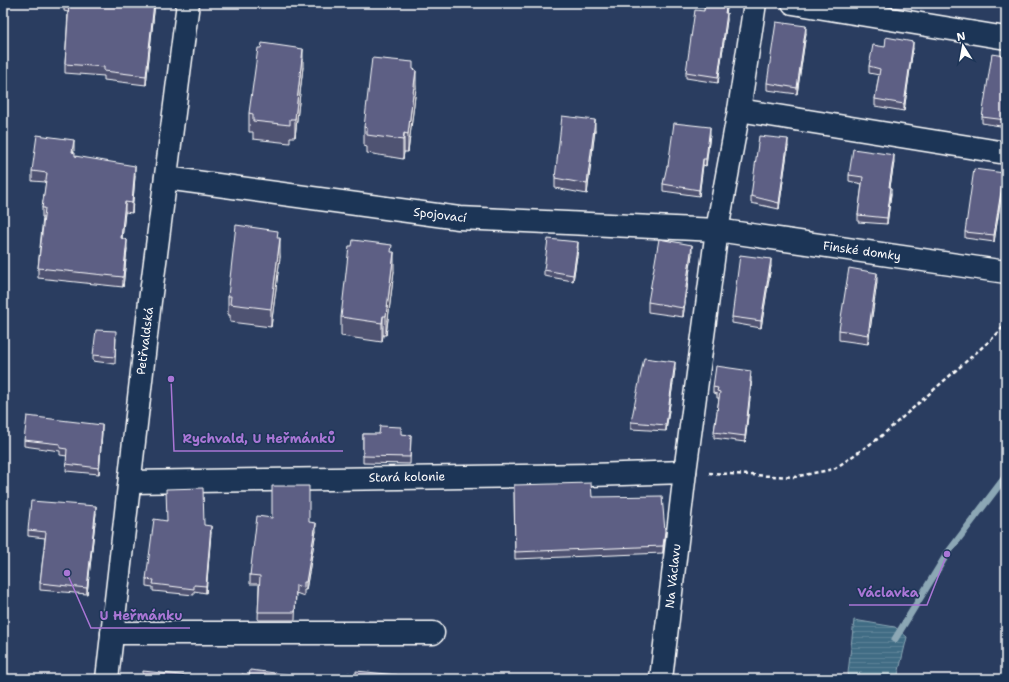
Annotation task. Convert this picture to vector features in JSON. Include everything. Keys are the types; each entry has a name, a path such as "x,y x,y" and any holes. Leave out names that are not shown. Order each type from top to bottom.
{"street":[{"name":"Petřvaldská","path":"107,679 150,301 188,3"},
{"path":"685,472 717,230 739,110 755,3"},
{"path":"793,3 1006,38"},
{"path":"739,110 1006,153"},
{"name":"Spojovací","path":"166,178 460,218 717,230"},
{"name":"Finské domky","path":"717,230 1006,272"},
{"name":"Stará kolonie","path":"130,482 592,475 685,472"},
{"name":"Na Václavu","path":"661,679 685,472"},
{"path":"112,633 433,633"}],"path":[{"path":"685,472 794,477 834,469 879,438 995,336 1006,324"}],"water":[{"path":"854,620 895,627 907,637 897,679 850,679 848,673"}],"building":[{"path":"69,3 154,3 146,76 104,71 104,67 65,64"},
{"path":"705,3 727,3 725,13 727,13 718,77 686,72 695,10 704,11"},
{"path":"776,22 806,26 797,88 767,83"},
{"path":"886,37 913,42 904,104 875,99 880,69 869,66 873,45 885,47"},
{"path":"262,43 303,49 295,119 290,119 290,125 253,121 253,114 249,113 258,48 261,48"},
{"path":"992,54 1006,56 1006,120 982,117"},
{"path":"372,58 413,62 413,69 416,70 408,134 404,133 403,140 367,135 367,128 364,127"},
{"path":"562,116 595,120 587,184 555,178"},
{"path":"674,123 710,127 706,159 703,159 699,190 663,184 668,166"},
{"path":"37,135 74,140 72,152 75,153 75,156 135,166 132,203 125,202 121,238 127,240 123,277 38,268 45,208 42,208 47,173 32,171"},
{"path":"759,136 788,139 779,203 751,196"},
{"path":"853,149 894,155 889,187 891,187 887,218 858,215 863,177 849,175"},
{"path":"974,169 1004,173 994,235 965,232"},
{"path":"236,225 278,231 277,238 280,238 271,309 230,304 231,296 228,296"},
{"path":"548,239 578,242 573,275 544,270"},
{"path":"659,239 692,245 683,308 648,302"},
{"path":"353,240 392,245 391,252 394,252 386,316 383,316 382,323 341,317 349,246 352,246"},
{"path":"740,255 771,259 761,321 732,317"},
{"path":"849,268 877,273 868,335 839,330"},
{"path":"96,330 116,331 115,357 93,355"},
{"path":"644,358 675,362 666,425 631,422"},
{"path":"716,366 751,371 745,436 714,432 720,392 717,391 718,388 713,387"},
{"path":"27,416 102,425 99,468 66,464 67,449 60,448 60,444 24,440"},
{"path":"380,426 401,427 401,434 411,435 410,457 363,456 363,434 379,434"},
{"path":"591,483 592,497 662,496 665,531 663,546 515,552 514,485"},
{"path":"272,486 309,486 309,522 316,523 306,582 304,582 304,588 296,585 295,612 258,612 260,576 250,575 257,516 272,518"},
{"path":"203,488 204,525 211,526 206,586 194,585 194,589 153,584 154,580 146,579 154,519 167,521 166,489"},
{"path":"31,501 96,506 87,588 40,583 46,532 28,530"},
{"path":"250,670 292,675 292,679 241,679 242,674 249,676"},
{"path":"143,671 198,677 197,679 136,679 137,676 143,676"},
{"path":"356,671 397,675 396,679 347,679 348,673 356,675"}],"waterway":[{"path":"895,639 947,554 1006,476"}],"place":[{"name":"Rychvald, U Heřmánků","path":"171,379"},
{"name":"Václavka","path":"947,554"},
{"name":"U Heřmánku","path":"67,573"}]}
